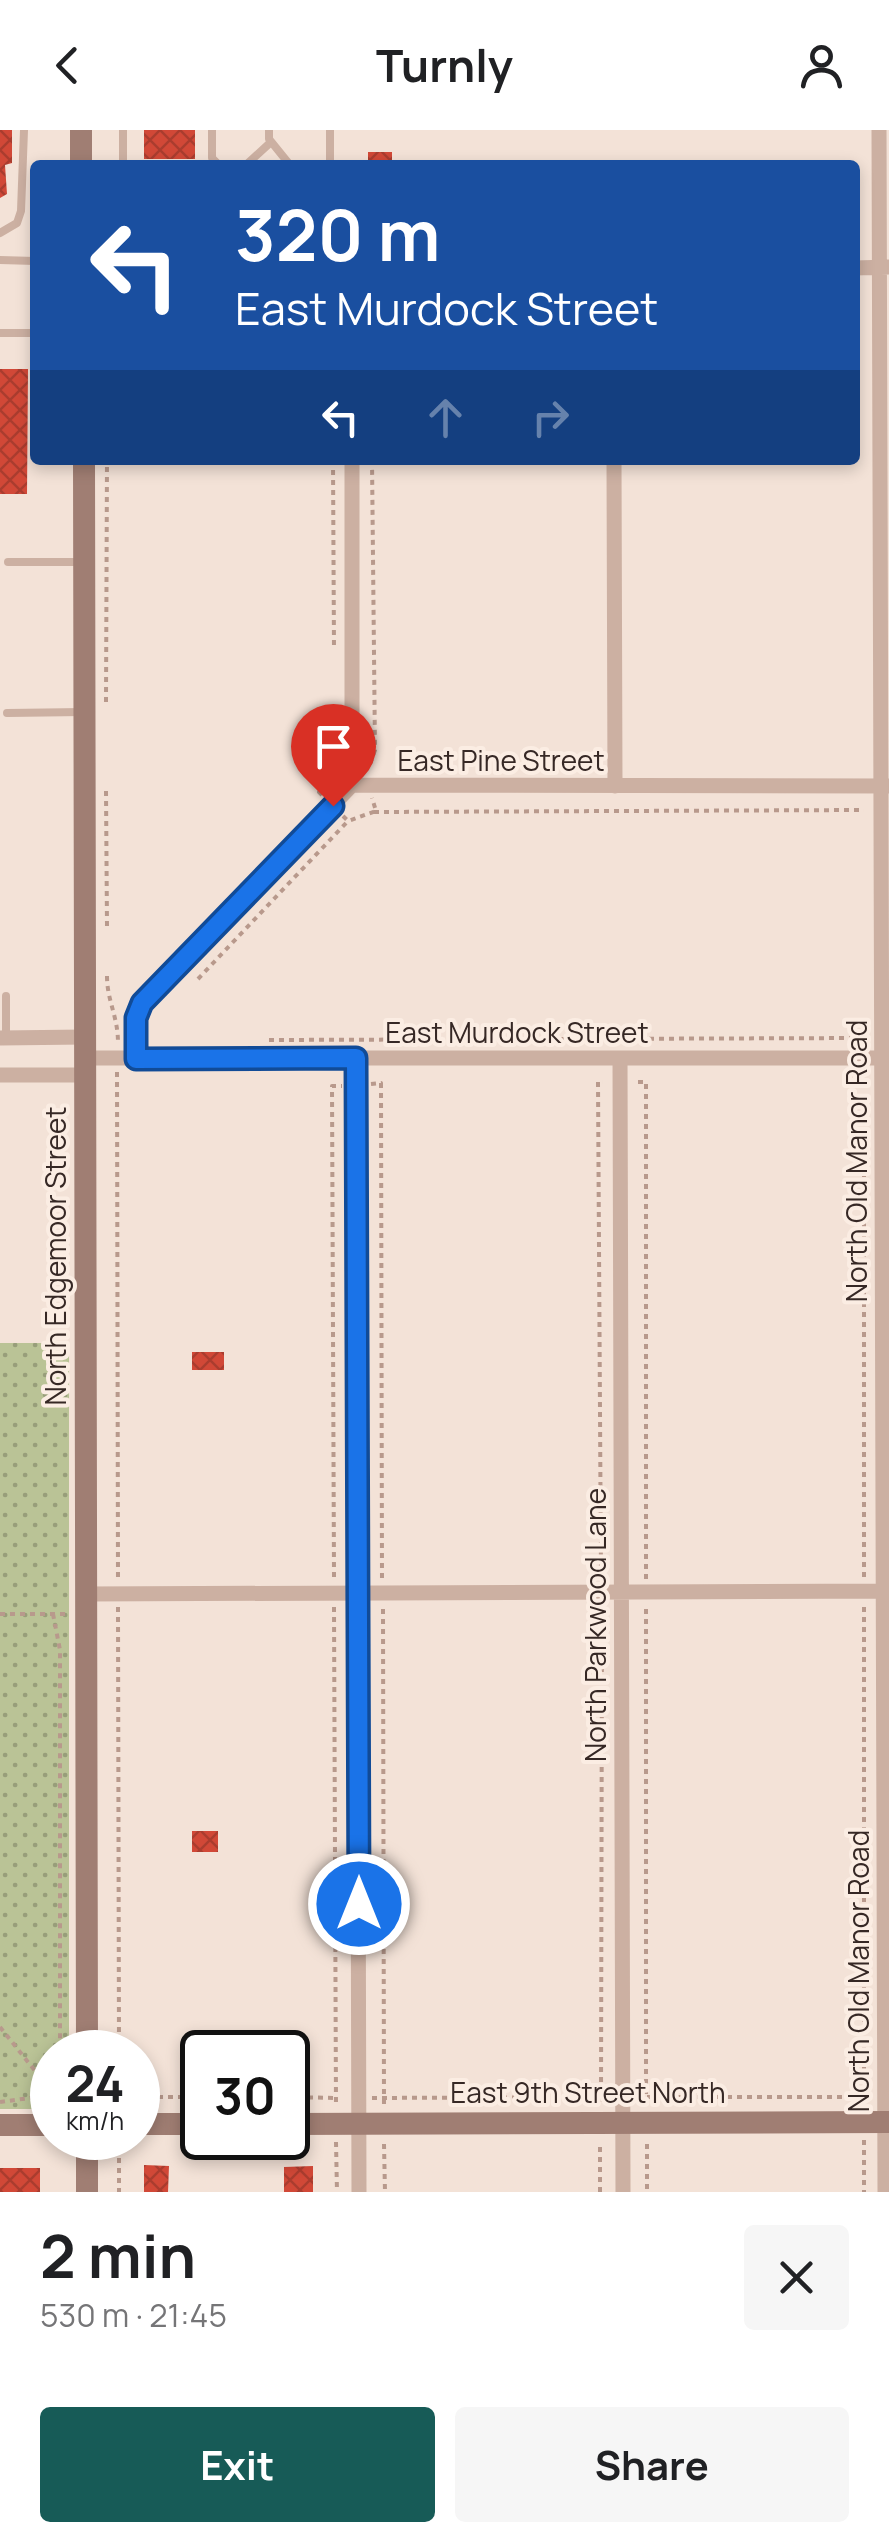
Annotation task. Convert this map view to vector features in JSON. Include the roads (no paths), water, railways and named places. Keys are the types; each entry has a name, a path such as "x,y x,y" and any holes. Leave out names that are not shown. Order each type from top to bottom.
{"street":[{"path":"81,130 81,160"},
{"name":"North Old Manor Road","path":"879,130 884,268 885,786 880,810 881,1038 885,1058 885,2192"},
{"name":"North Edgemoor Street","path":"84,465 82,562 94,710 85,1056 87,2030"},
{"path":"136,1059 136,1018 142,1003 352,785 352,465"},
{"path":"614,465 615,786"},
{"name":"East Pine Street","path":"352,785 885,786"},
{"path":"3,1038 85,1056"},
{"path":"0,1075 85,1056"},
{"name":"East Murdock Street","path":"85,1056 885,1058"},
{"path":"356,1058 358,1593 348,2124 359,2192"},
{"name":"North Parkwood Lane","path":"620,1058 624,2192"},
{"path":"87,1604 118,1594 886,1591"},
{"name":"East 9th Street North","path":"310,2124 887,2122"},
{"path":"0,2125 30,2124"},
{"path":"88,2160 88,2192"}],"lane":[{"path":"0,234 17,222 21,211 24,130"},
{"path":"123,130 123,160"},
{"path":"212,130 214,160"},
{"path":"268,130 271,142 286,160"},
{"path":"330,130 330,160"},
{"path":"251,160 271,142"},
{"path":"0,260 30,261"},
{"path":"0,332 30,333"},
{"path":"8,562 82,562"},
{"path":"7,713 94,710"},
{"path":"3,1038 6,996"}]}
